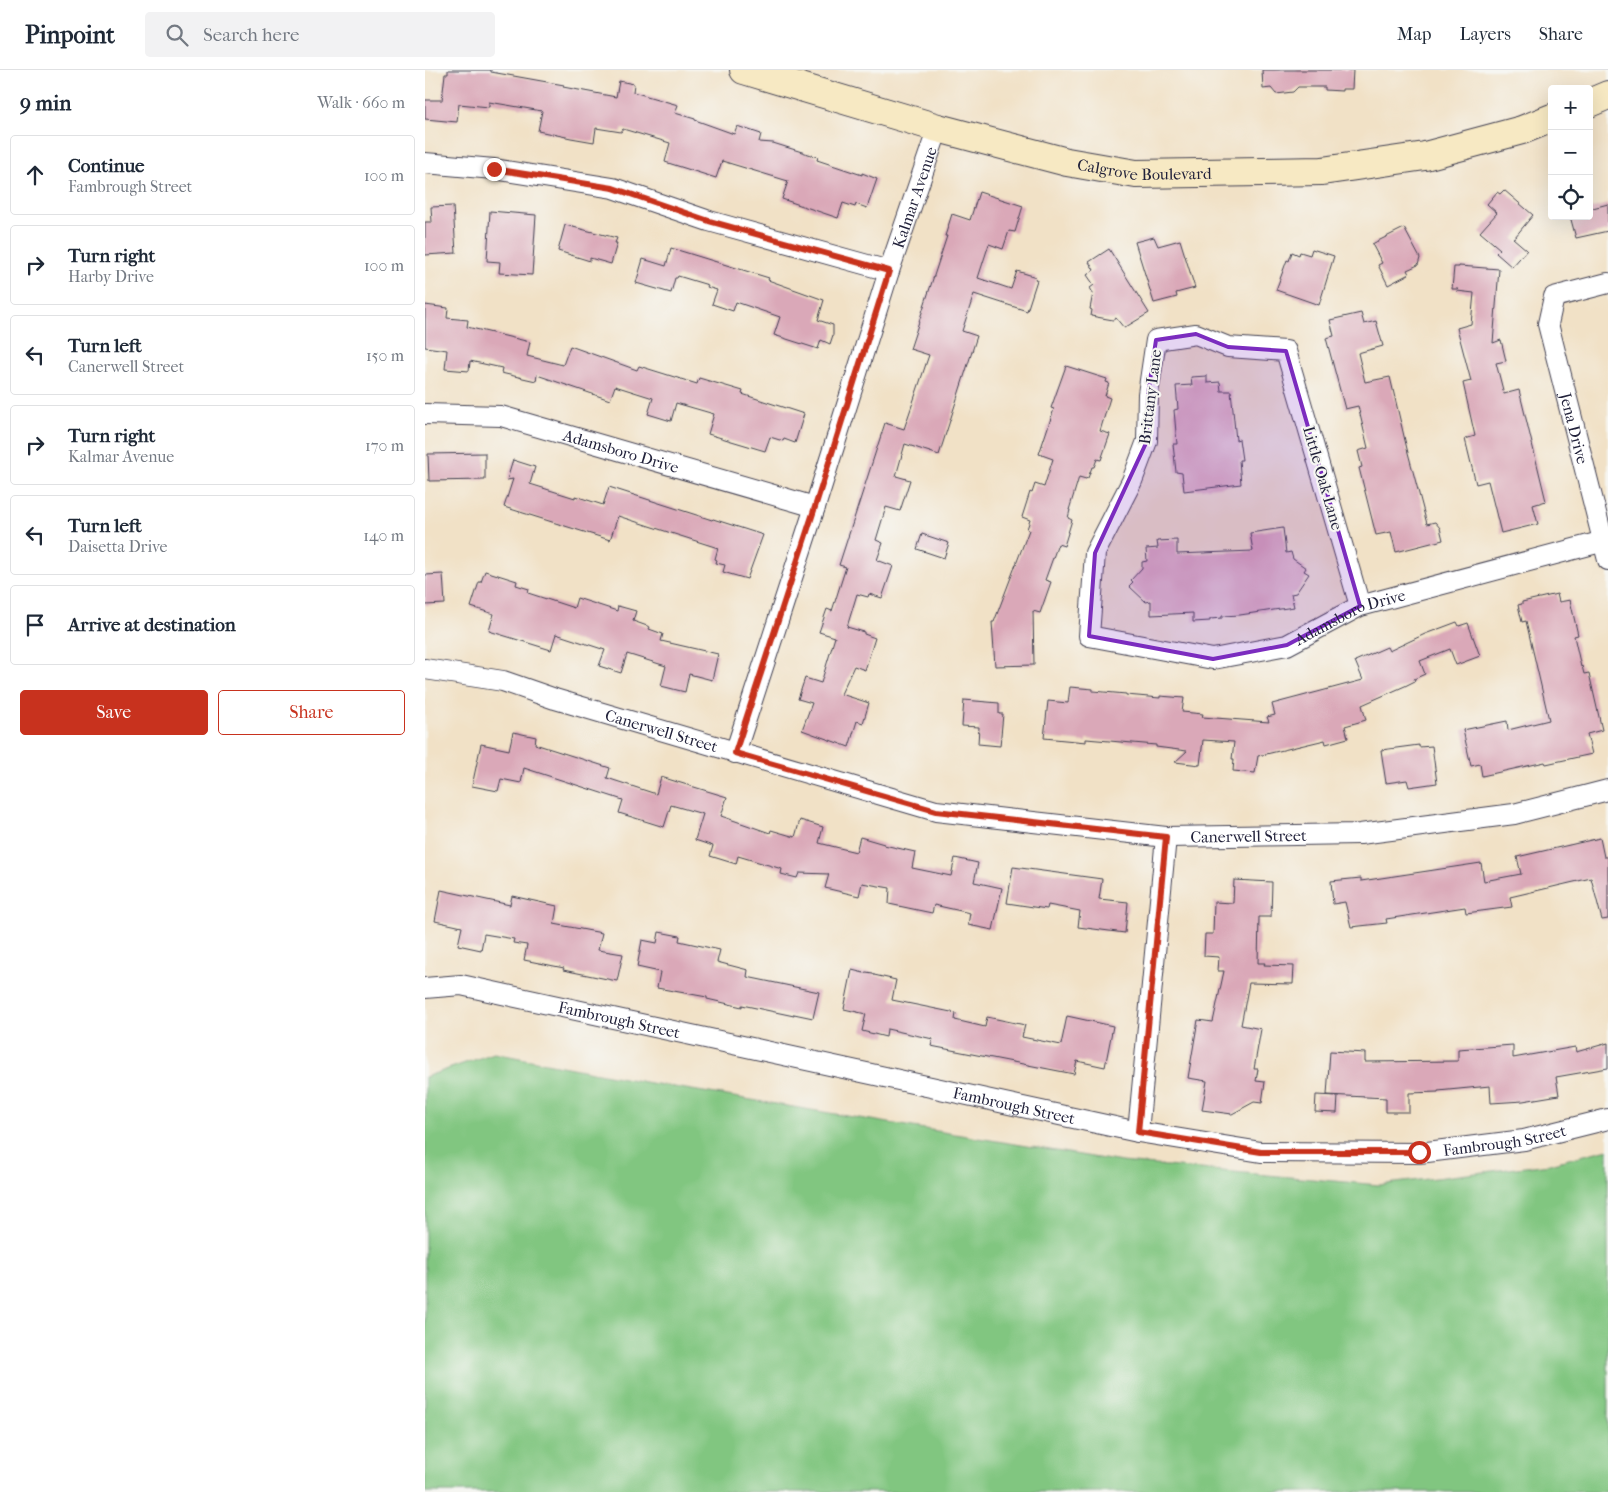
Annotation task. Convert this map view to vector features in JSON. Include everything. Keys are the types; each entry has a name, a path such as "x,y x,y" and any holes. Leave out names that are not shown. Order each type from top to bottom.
{"street":[{"name":"Calgrove Boulevard","path":"744,70 938,128 1067,162 1136,174 1321,171 1425,156 1522,130 1548,120"},
{"path":"1593,101 1608,95"},
{"name":"Kalmar Avenue","path":"735,753 889,271 938,128"},
{"path":"425,163 494,169 613,188 709,221 889,271"},
{"name":"Jena Drive","path":"1607,547 1548,324 1553,297 1608,283"},
{"name":"Brittany Lane","path":"1089,636 1095,553 1131,481 1147,441 1149,394 1156,340 1196,334 1228,347 1286,351"},
{"name":"Little Oak Lane","path":"1286,351 1360,606"},
{"name":"Adamsboro Drive","path":"425,414 501,416 815,507"},
{"name":"Adamsboro Drive","path":"1089,636 1213,659 1287,645 1360,606 1607,547"},
{"name":"Canerwell Street","path":"425,669 503,682 555,700 936,811 1166,837 1360,834 1514,814 1608,790"},
{"path":"1138,1132 1166,837"},
{"name":"Fambrough Street","path":"425,988 461,985 1138,1132 1261,1152 1419,1152 1524,1140 1608,1119"}],"highlighted area":[{"path":"1196,334 1228,347 1286,351 1360,606 1287,645 1213,659 1089,636 1095,553 1147,441 1148,394 1156,340"}],"green space":[{"path":"494,1053 650,1083 1122,1162 1379,1185 1549,1164 1608,1149 1608,1492 425,1492 425,1077"}],"building":[{"path":"448,70 491,70 491,72 564,85 563,87 616,97 619,81 634,84 633,92 678,105 675,113 734,134 737,126 761,134 759,142 773,143 818,157 817,160 877,179 867,208 856,204 855,207 843,203 838,218 782,199 788,181 722,161 716,178 665,162 670,143 623,129 621,132 596,128 594,142 571,138 538,131 542,111 489,102 489,107 459,104 457,122 425,119 425,100 442,100 445,74 448,74"},
{"path":"1262,70 1353,70 1352,89 1342,89 1342,91 1325,90 1325,87 1298,87 1293,92 1276,94 1271,88 1263,89"},
{"path":"1504,190 1533,215 1513,238 1527,250 1512,267 1496,253 1500,249 1480,232 1497,213 1487,204 1497,192 1500,194"},
{"path":"979,192 1023,206 1015,232 1009,231 1003,249 989,244 978,278 1011,289 1017,271 1036,277 1035,279 1037,280 1027,311 974,294 962,331 977,336 939,455 905,444 896,476 910,480 900,511 886,507 876,540 883,543 877,560 893,566 882,598 869,594 868,597 857,594 847,627 864,632 864,634 875,638 865,670 854,666 841,694 869,703 863,723 857,721 849,747 802,730 812,703 798,699 805,678 821,683 835,637 819,632 827,609 832,611 846,567 839,565 885,423 904,429 929,355 910,349 947,236 945,236 952,214 970,220"},
{"path":"1608,204 1608,231 1576,238 1571,220 1593,220 1593,208"},
{"path":"453,206 456,253 425,255 425,222 432,222 431,207"},
{"path":"490,211 536,215 532,275 499,273 500,262 487,261"},
{"path":"565,225 617,238 611,264 590,258 590,261 558,251"},
{"path":"1404,228 1420,258 1418,265 1407,270 1409,274 1388,285 1378,265 1382,263 1372,244"},
{"path":"1154,237 1158,246 1180,240 1195,288 1176,293 1177,297 1154,303 1135,242"},
{"path":"671,248 769,278 768,280 824,300 818,320 833,325 833,335 830,344 821,340 818,349 774,335 780,317 736,302 733,311 712,304 717,290 707,287 708,285 678,276 675,278 671,293 636,283 643,259 666,266"},
{"path":"1109,249 1149,313 1124,328 1116,318 1113,320 1091,316 1092,310 1090,309 1093,293 1090,288 1094,285 1087,275 1094,270 1089,262"},
{"path":"1312,249 1334,256 1319,305 1276,290 1287,260 1289,261 1292,252 1299,255 1300,252 1310,255"},
{"path":"1454,267 1499,269 1493,343 1501,340 1506,361 1496,363 1504,394 1519,390 1546,501 1533,505 1538,524 1501,533 1488,481 1476,484 1465,439 1475,436 1463,383 1471,381 1457,328 1471,324 1474,293 1452,289"},
{"path":"425,305 448,308 447,318 468,320 467,327 530,342 527,356 563,365 570,346 637,370 639,366 697,384 699,378 743,391 742,394 804,414 795,443 770,437 765,451 708,434 714,414 676,403 671,421 648,414 653,398 615,386 610,400 537,375 536,381 501,373 502,368 470,361 469,371 445,369 447,350 425,347"},
{"path":"1361,313 1364,324 1376,321 1383,346 1358,353 1365,382 1390,377 1427,524 1435,522 1440,528 1443,540 1396,552 1391,532 1376,535 1359,468 1362,467 1358,451 1368,448 1358,406 1345,409 1326,338 1334,336 1330,320"},
{"path":"1066,366 1107,379 1106,382 1109,383 1105,396 1110,398 1100,431 1110,434 1101,460 1097,459 1088,478 1079,477 1069,510 1068,518 1072,520 1064,546 1058,544 1045,580 1051,582 1040,613 1033,611 1034,665 995,666 992,622 994,622 1029,530 1027,529 1030,520 1022,517 1030,492 1032,493 1035,484 1044,487 1053,459 1039,454 1054,409 1051,408"},
{"path":"1207,376 1207,383 1220,382 1221,391 1231,391 1236,440 1239,439 1242,460 1239,460 1241,484 1184,491 1182,473 1176,472 1173,444 1177,444 1174,410 1178,409 1176,386 1192,385 1191,377"},
{"path":"485,453 485,480 429,481 428,454"},
{"path":"513,460 535,467 530,484 575,498 575,496 603,505 609,487 763,535 747,579 723,572 725,565 716,563 717,560 715,559 718,548 618,516 610,540 504,507 513,479 507,480"},
{"path":"1283,528 1286,553 1291,552 1293,559 1306,568 1304,571 1309,574 1296,593 1291,594 1294,607 1222,616 1222,618 1210,619 1210,621 1193,622 1193,613 1151,615 1151,601 1146,602 1129,586 1133,582 1131,580 1142,568 1142,562 1147,561 1146,549 1158,548 1157,541 1177,540 1177,554 1253,551 1250,533"},
{"path":"922,534 949,543 944,558 917,549"},
{"path":"485,571 517,581 516,585 529,589 528,593 574,608 577,598 617,611 618,606 636,611 633,621 663,634 661,641 718,654 712,680 689,674 685,692 661,686 666,666 627,654 621,673 599,666 605,650 556,634 551,650 489,631 494,614 471,607 479,582 481,582"},
{"path":"443,574 445,604 425,605 425,575"},
{"path":"1557,594 1559,602 1570,600 1578,635 1574,636 1581,667 1584,674 1589,673 1602,730 1587,734 1592,754 1482,776 1480,764 1471,766 1463,730 1507,721 1508,730 1549,720 1526,621 1522,622 1518,605 1522,604 1522,602"},
{"path":"1457,622 1459,626 1468,623 1480,656 1456,665 1450,649 1420,661 1425,674 1405,686 1362,705 1366,720 1345,726 1348,738 1326,744 1325,740 1258,756 1255,773 1233,771 1234,742 1203,740 1200,765 1175,762 1187,751 1156,747 1156,745 1086,739 1086,742 1044,738 1048,701 1068,703 1070,687 1126,695 1184,698 1182,712 1203,714 1202,717 1269,722 1267,717 1275,715 1272,704 1363,680 1355,661 1387,647 1389,651 1425,634"},
{"path":"964,700 999,703 999,714 1003,714 1000,746 978,744 979,727 962,726"},
{"path":"513,732 536,737 535,744 610,768 607,778 656,794 661,777 727,797 721,816 770,833 771,830 795,837 800,820 823,827 819,843 856,852 860,837 915,852 912,868 951,876 955,858 978,863 974,882 1002,888 993,930 968,925 970,913 934,905 932,913 889,904 890,888 862,883 859,896 825,888 829,874 799,873 797,878 781,874 782,869 738,856 736,864 710,856 713,846 695,840 703,814 671,805 664,827 619,813 623,800 524,768 521,783 501,779 498,791 472,786 481,744 509,750"},
{"path":"1419,745 1419,747 1432,746 1437,783 1409,787 1407,780 1386,783 1381,750"},
{"path":"1600,838 1604,857 1608,857 1608,919 1602,920 1591,878 1510,897 1512,907 1466,913 1465,907 1386,919 1387,923 1351,927 1345,902 1333,904 1331,881 1361,878 1361,881 1481,863 1484,881 1521,874 1517,857"},
{"path":"1013,867 1102,879 1099,899 1128,902 1125,933 1078,927 1080,911 1048,905 1047,909 1007,903"},
{"path":"1234,880 1272,882 1271,917 1259,917 1258,963 1294,966 1293,984 1249,983 1241,1025 1261,1029 1254,1069 1258,1069 1256,1081 1265,1082 1262,1103 1254,1102 1232,1114 1202,1110 1207,1081 1188,1078 1198,1020 1213,1022 1224,971 1218,971 1219,957 1204,956 1205,934 1213,934 1214,902 1233,903"},
{"path":"441,890 510,905 512,896 557,906 554,924 602,933 598,950 623,954 617,981 524,960 527,945 513,943 514,939 484,934 481,950 458,945 462,927 435,921"},
{"path":"659,932 680,936 679,941 720,950 717,962 748,970 747,977 819,992 813,1018 742,1005 742,1007 707,999 707,997 657,988 660,972 637,967 642,940 657,943"},
{"path":"852,970 873,973 874,975 896,980 892,1000 956,1013 955,1020 985,1027 987,1017 1025,1025 1022,1037 1061,1045 1067,1016 1113,1026 1105,1067 1077,1061 1074,1074 931,1046 933,1039 887,1029 886,1037 862,1031 866,1014 844,1009"},
{"path":"1608,1043 1608,1068 1556,1077 1559,1095 1523,1101 1491,1103 1490,1086 1438,1092 1409,1093 1409,1112 1386,1112 1386,1098 1327,1095 1330,1051 1365,1053 1365,1062 1458,1061 1458,1049 1513,1045 1513,1058 1575,1047 1576,1052"},
{"path":"1316,1095 1338,1096 1337,1113 1315,1112"}],"route":[{"path":"494,169 613,188 709,221 889,271 735,753 936,811 1166,837 1138,1132 1261,1152 1419,1152"}]}
